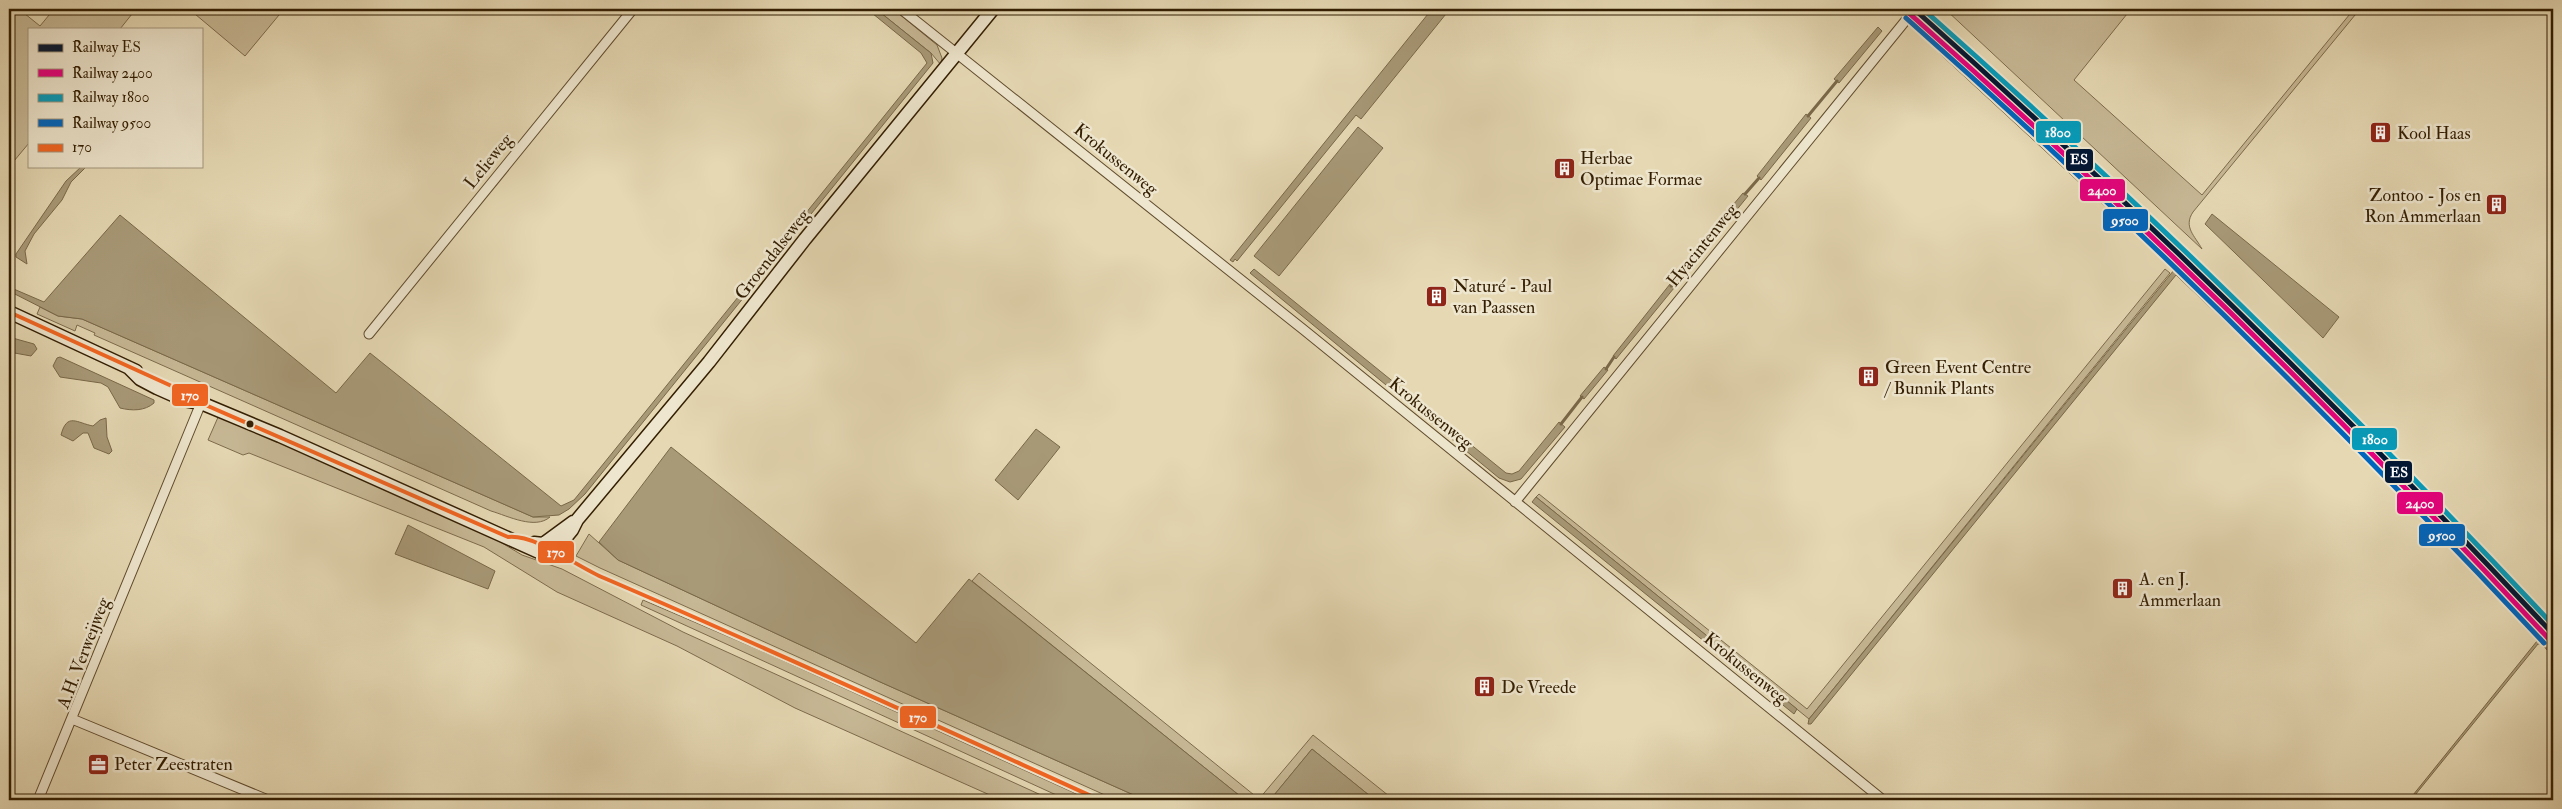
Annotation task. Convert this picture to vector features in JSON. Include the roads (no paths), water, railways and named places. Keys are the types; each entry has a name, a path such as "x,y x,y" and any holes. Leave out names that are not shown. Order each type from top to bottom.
{"street":[{"name":"Lelieweg","path":"369,334 633,9"},
{"name":"Krokussenweg","path":"901,9 1281,312 1883,800"},
{"name":"Groendalseweg","path":"554,552 572,530 577,520 702,370 811,231 992,9"},
{"name":"Hyacintenweg","path":"1515,502 1914,9"},
{"path":"9,312 129,368 140,379 184,400 201,403 541,553 554,552"},
{"name":"A.H. Verweijweg","path":"201,403 72,719 268,800"},
{"name":"Groendalseweg","path":"534,543 543,544 577,520"},
{"path":"508,537 519,536 554,552"},
{"path":"38,800 72,719"}],"waterway":[{"path":"1808,116 1837,81"},
{"path":"1745,194 1759,178"},
{"path":"1671,286 1705,243"},
{"path":"1606,369 1614,357"},
{"path":"1561,424 1582,397"}],"rail line":[{"name":"ES","path":"1914,9 2079,160 2241,314 2398,472 2553,634"},
{"name":"1800","path":"1923,9 2086,157 2245,310 2401,465 2553,625"},
{"name":"2400","path":"1910,14 2075,164 2236,318 2394,476 2548,638"},
{"name":"9500","path":"1906,18 2071,169 2232,323 2390,481 2544,643"}],"place":[{"name":"Kool Haas","path":"2381,133"},
{"name":"Herbae Optimae Formae","path":"1564,168"},
{"name":"Zontoo - Jos en Ron Ammerlaan","path":"2497,205"},
{"name":"Naturé - Paul van Paassen","path":"1437,296"},
{"name":"Green Event Centre / Bunnik Plants","path":"1869,377"},
{"name":"A. en J. Ammerlaan","path":"2123,589"},
{"name":"De Vreede","path":"1485,687"},
{"name":"Peter Zeestraten","path":"98,764"}]}
